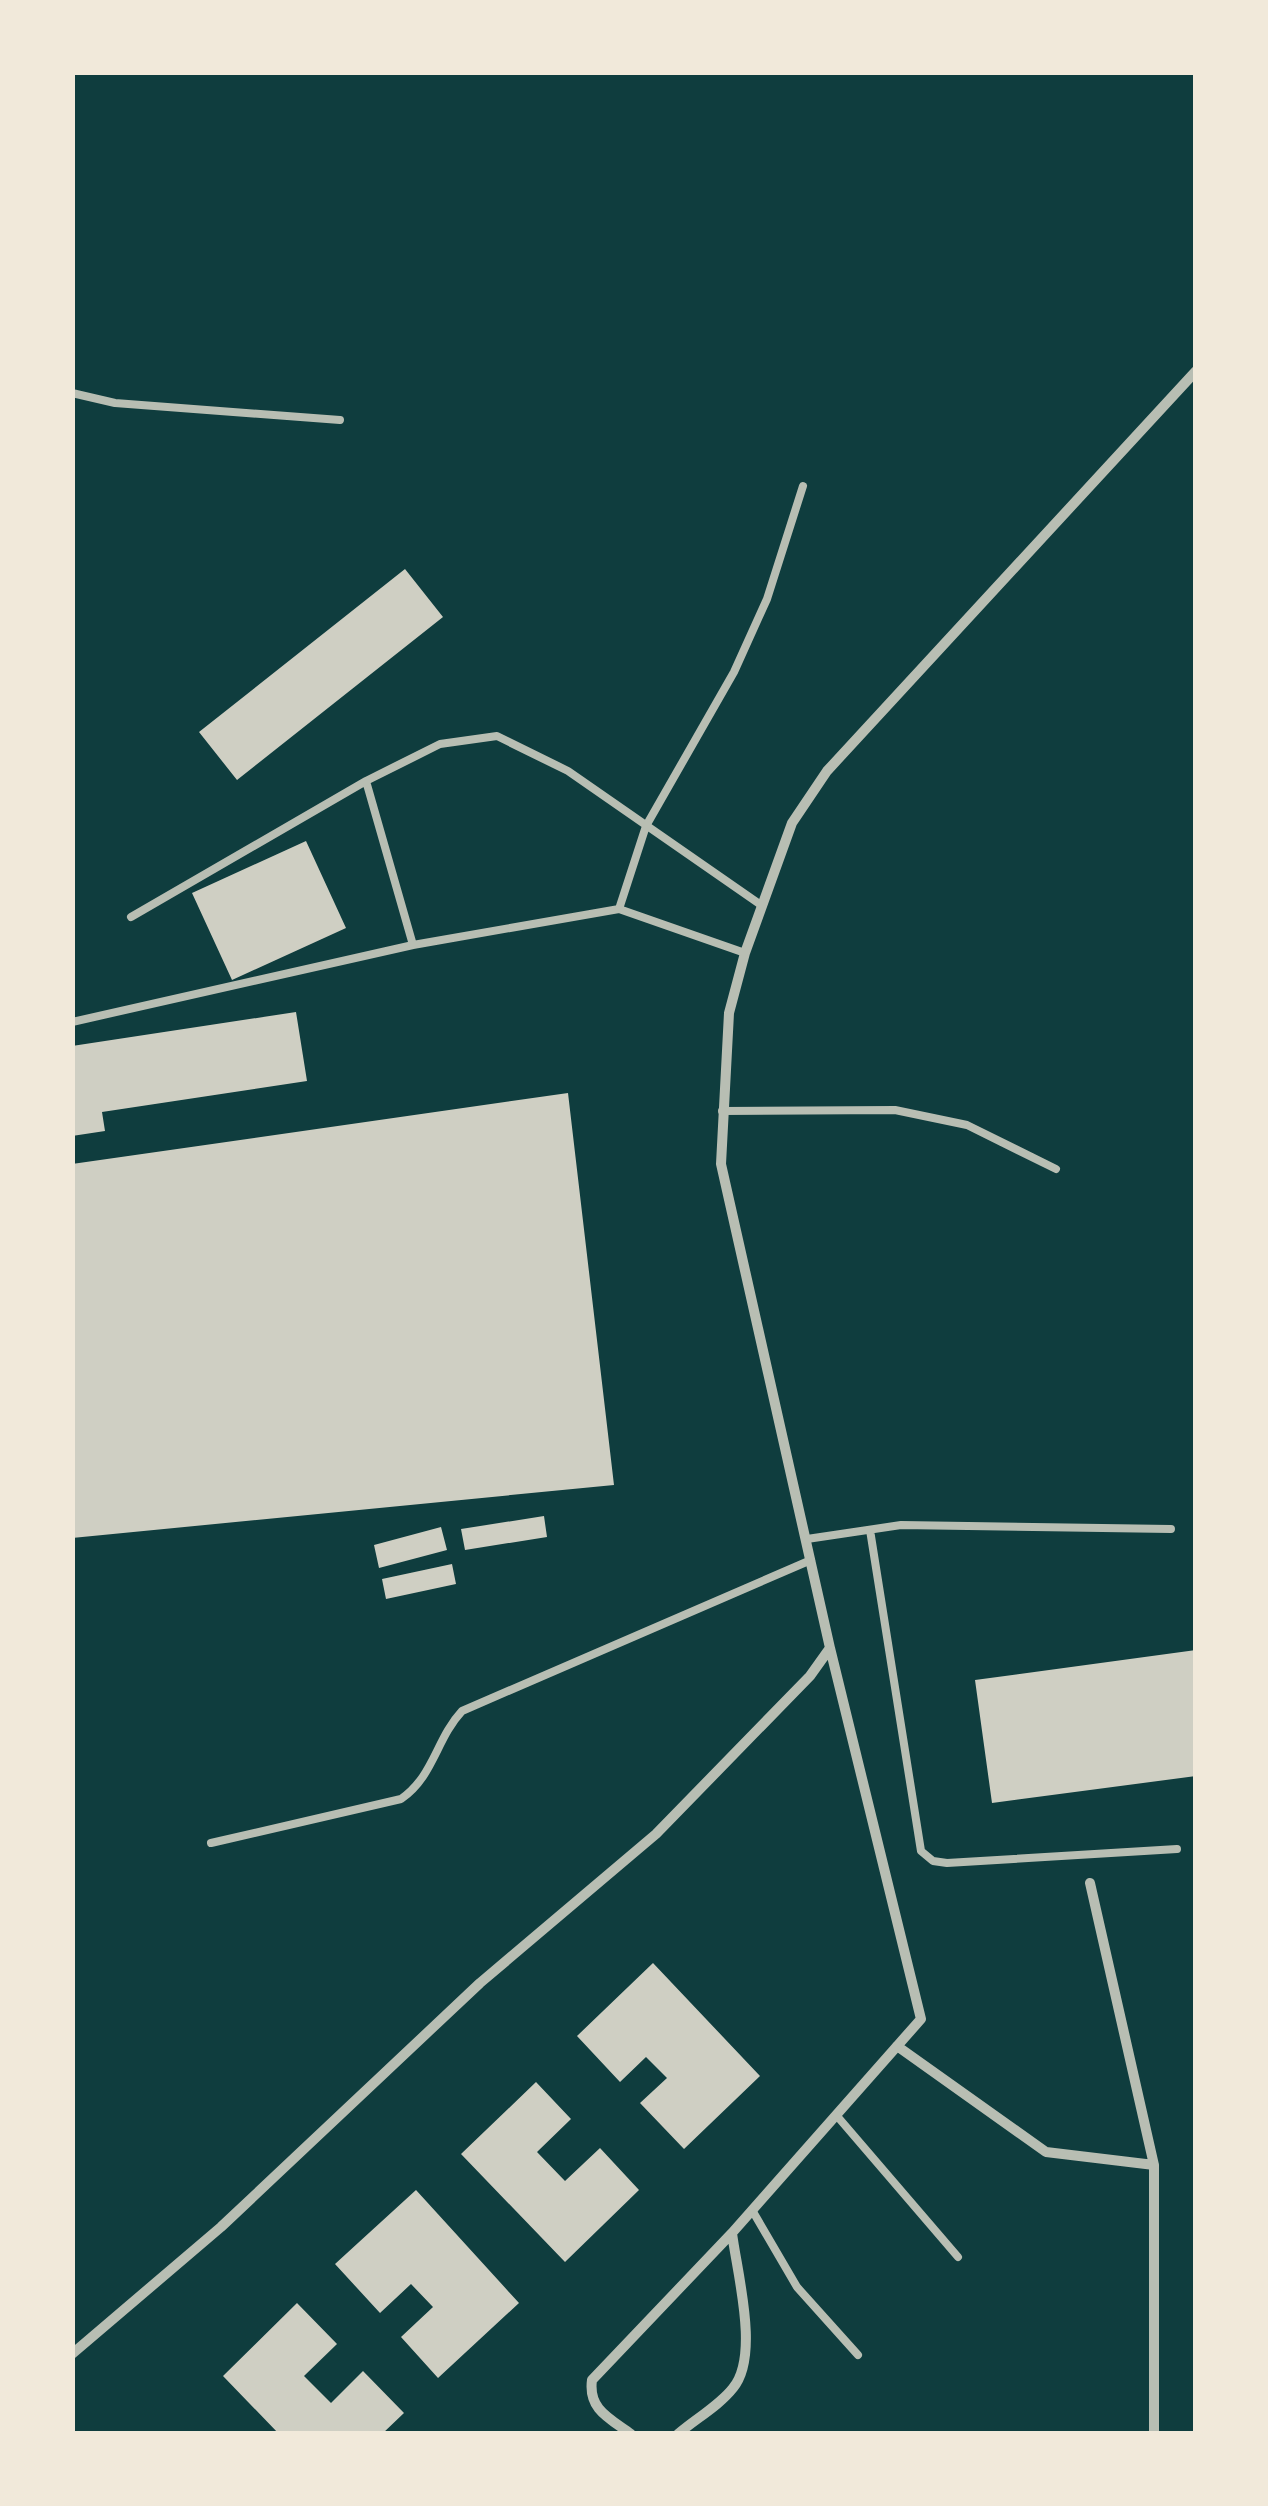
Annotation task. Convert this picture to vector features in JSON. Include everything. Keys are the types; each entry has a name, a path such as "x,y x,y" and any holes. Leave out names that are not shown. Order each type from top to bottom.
{"street":[{"path":"630,2434 598,2410 590,2394 592,2380 732,2233 921,2018 830,1648 720,1164 729,1013 745,952 792,823 826,771 1196,371"},
{"path":"72,2354 221,2228 480,1983 656,1834 810,1676 830,1648"},
{"path":"1090,1884 1154,2164 1154,2434"},
{"path":"897,2046 1046,2152 1154,2164"},
{"path":"678,2434 732,2390 744,2372 747,2348 732,2233"}],"lane":[{"path":"72,393 114,403 340,420"},
{"path":"619,909 646,826 734,672 766,599 803,486"},
{"path":"131,916 366,781 440,744 497,736 568,771 761,905"},
{"path":"366,781 413,945"},
{"path":"72,1022 413,945 619,909 745,952"},
{"path":"722,1111 895,1110 966,1125 1056,1170"},
{"path":"806,1540 901,1525 1171,1529"},
{"path":"870,1530 922,1851 933,1861 947,1863 1177,1850"},
{"path":"211,1843 401,1799 431,1770 450,1724 462,1711 811,1560"},
{"path":"837,2116 958,2257"},
{"path":"752,2210 797,2287 858,2355"}],"building":[{"path":"405,569 443,617 237,780 199,732"},
{"path":"306,841 346,928 232,980 192,893"},
{"path":"296,1012 307,1081 102,1112 105,1131 72,1136 72,1046"},
{"path":"568,1093 614,1485 72,1538 72,1164"},
{"path":"544,1516 547,1537 465,1550 461,1529"},
{"path":"441,1527 447,1550 379,1568 374,1545"},
{"path":"452,1564 456,1584 386,1599 382,1579"},
{"path":"1196,1650 1196,1776 992,1803 975,1680"},
{"path":"653,1963 760,2076 684,2149 640,2103 667,2078 646,2057 620,2082 577,2036"},
{"path":"536,2082 571,2119 537,2152 565,2181 600,2148 639,2190 565,2262 461,2154"},
{"path":"416,2190 519,2303 438,2378 401,2337 433,2307 411,2284 380,2313 335,2264"},
{"path":"297,2303 337,2344 304,2376 331,2403 363,2371 404,2413 382,2434 279,2434 223,2376"}]}
